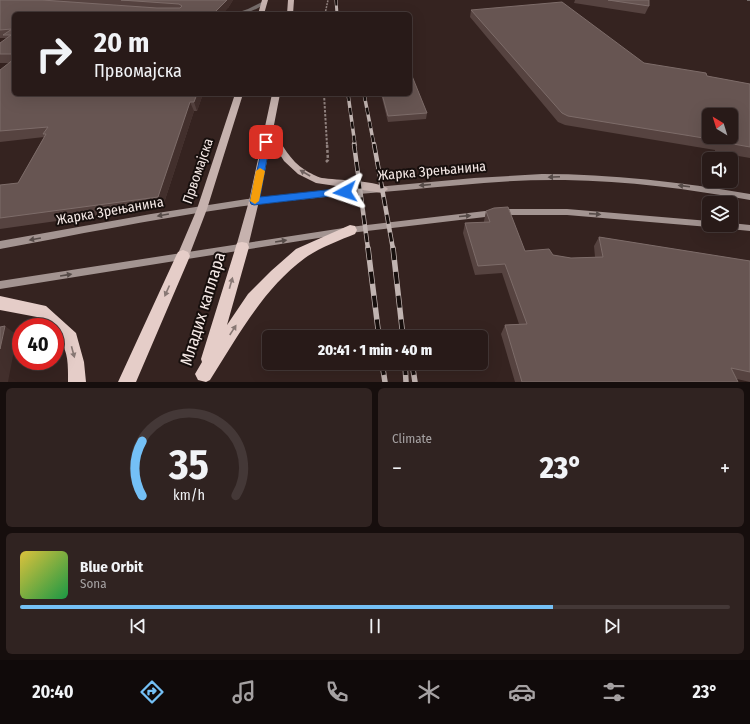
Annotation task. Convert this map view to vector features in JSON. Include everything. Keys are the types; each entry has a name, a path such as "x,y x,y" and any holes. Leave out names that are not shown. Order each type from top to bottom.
{"highway":[{"path":"203,378 253,299 276,275 301,253 350,230"},
{"name":"Младих каплара","path":"203,378 242,247"},
{"path":"127,382 183,256"},
{"path":"0,303 41,311 70,338 76,362 77,382"}],"main road":[{"path":"290,12 291,0"},
{"path":"262,12 264,2"},
{"name":"Првомајска","path":"183,256 202,209 238,96"},
{"path":"242,247 254,201 276,96"},
{"path":"269,130 287,159 301,172 320,181 383,189"}],"street":[{"path":"242,12 250,10 264,2"},
{"name":"Жарка Зрењанина","path":"0,245 254,201 508,179 564,177 627,179 704,188 750,197"},
{"path":"0,285 350,230 502,212 567,212 702,223"},
{"path":"738,227 750,228"}],"path":[{"path":"325,12 328,0"},
{"path":"311,177 328,160 324,96"}],"building":[{"path":"0,0 42,0 157,8 180,8 182,6 179,4 121,0 227,0 215,12 12,12 12,29 0,30"},
{"path":"608,0 649,0 649,6"},
{"path":"562,2 644,63 706,73 707,76 750,84 750,147 733,144 738,144 738,108 702,108 702,138 568,116 562,113 471,10"},
{"path":"12,29 12,54 0,54 0,43 11,35 3,35"},
{"path":"12,61 12,96 196,96 194,102 190,102 158,197 0,218 0,185 18,183 46,134 43,134 48,127 0,131 0,70"},
{"path":"412,76 427,113 388,116 383,96 412,96"},
{"path":"508,207 525,251 549,249 553,255 571,258 603,257 599,237 750,261 750,372 731,368 738,382 522,382 505,325 527,324 505,264 478,266 465,223 490,222 486,211 494,208"},
{"path":"5,326 0,349 0,327"}],"railway":[{"path":"336,0 337,12"},
{"path":"348,96 355,145"},
{"path":"364,96 374,145"},
{"path":"354,144 368,249"},
{"path":"374,144 393,249"},
{"path":"368,248 378,330"},
{"path":"393,248 402,330"},
{"path":"383,370 385,382"},
{"path":"405,370 406,382"},
{"path":"413,370 415,382"}],"slow traffic":[{"path":"255,201 260,171"}],"route":[{"path":"266,142 254,201 345,192"}]}
